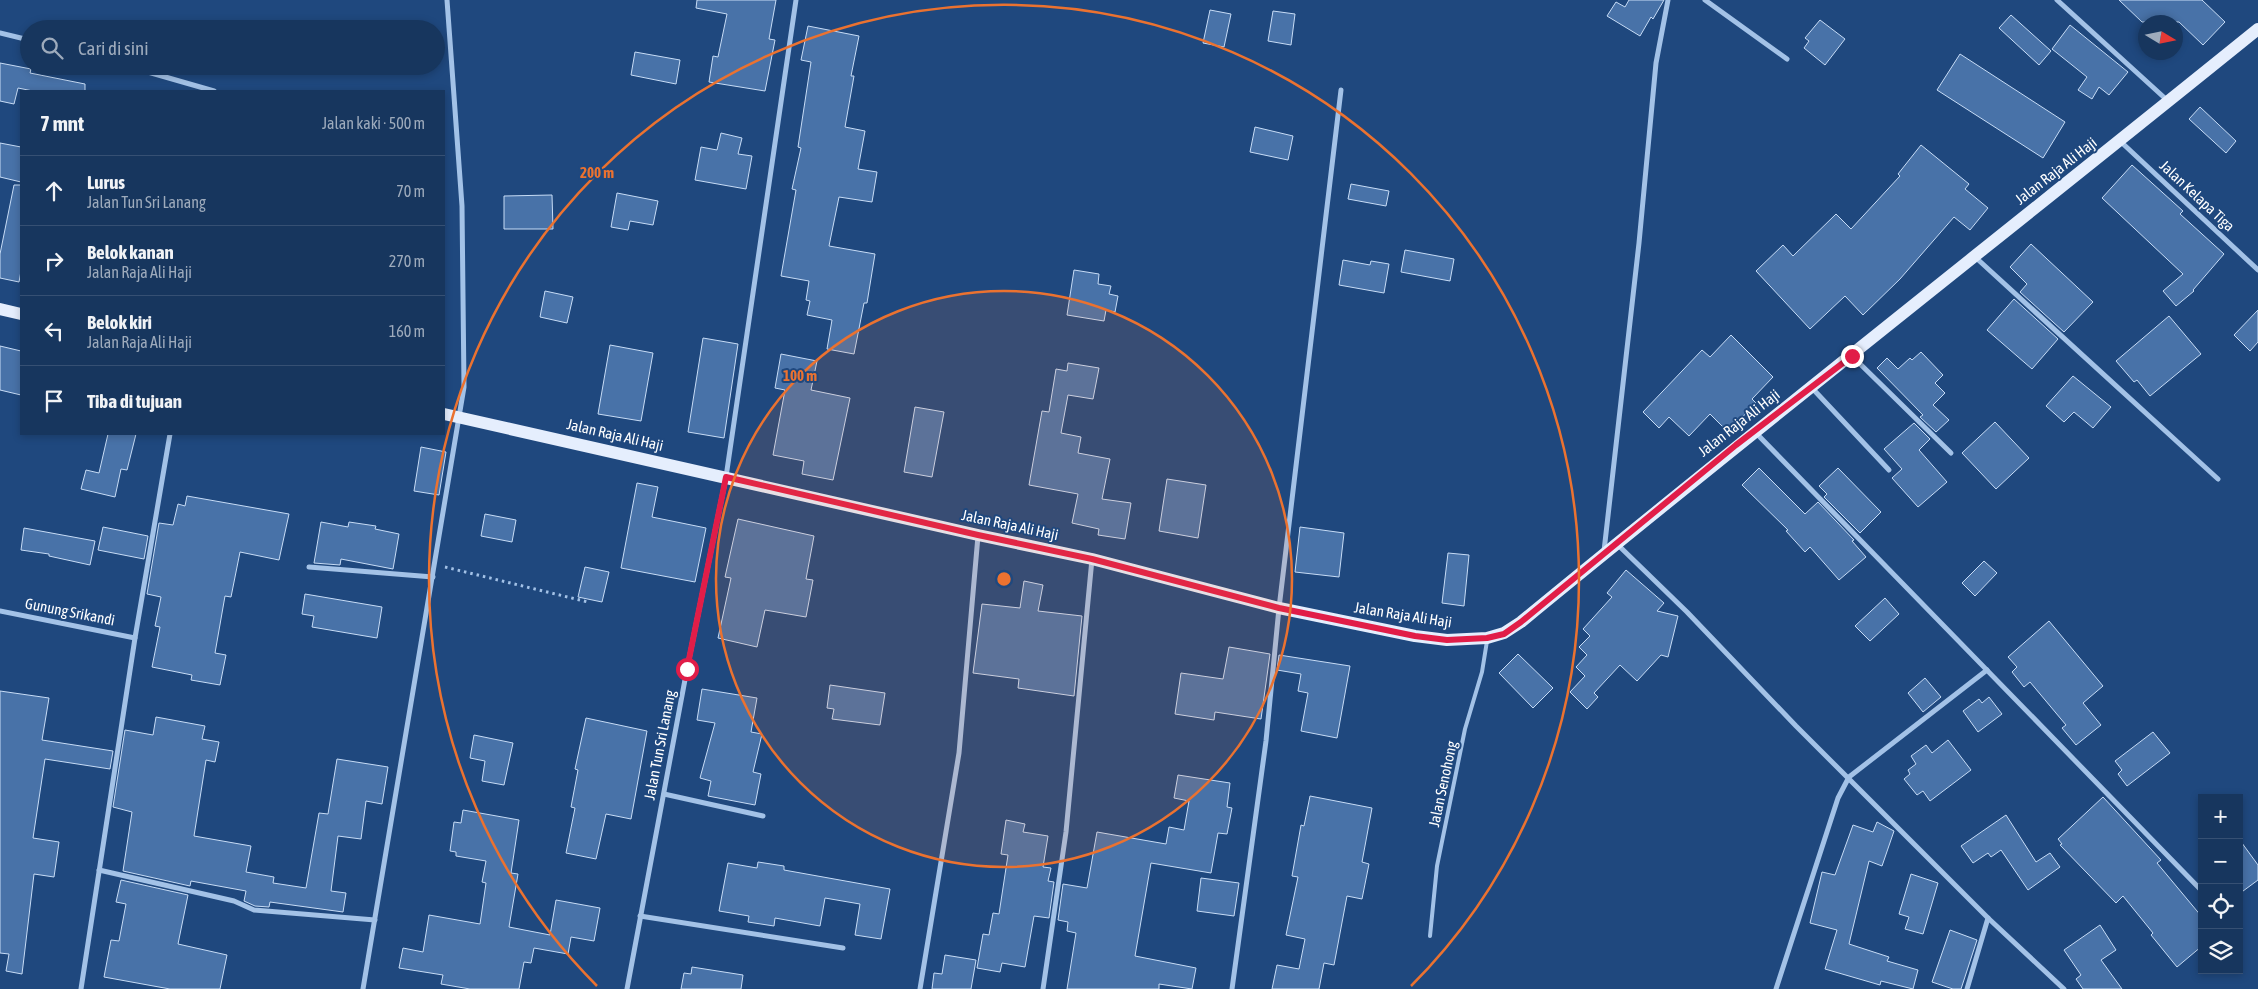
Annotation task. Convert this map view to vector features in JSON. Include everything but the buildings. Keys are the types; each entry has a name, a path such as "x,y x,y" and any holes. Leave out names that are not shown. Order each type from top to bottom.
{"main road":[{"name":"Jalan Raja Ali Haji","path":"445,414 1092,559 1279,608 1439,639 1487,638 1504,634 1521,622 1616,543 1852,356 2258,29"},
{"path":"0,309 20,314"}],"street":[{"path":"363,989 435,565 464,418 462,206 447,0"},
{"name":"Jalan Tun Sri Lanang","path":"627,989 726,477 796,0"},
{"path":"1604,554 1639,243 1656,63 1668,0"},
{"path":"1705,0 1787,59"},
{"path":"2057,0 2168,102"},
{"path":"0,33 20,38"},
{"path":"158,75 211,90"},
{"path":"1232,989 1266,741 1279,608 1341,90"},
{"name":"Jalan Kelapa Tiga","path":"2120,141 2258,270"},
{"path":"1974,256 2218,478"},
{"path":"1852,356 1950,454"},
{"path":"1812,387 1889,470"},
{"path":"1755,432 2198,887"},
{"path":"80,989 135,638 170,435"},
{"path":"920,989 959,753 978,535"},
{"path":"1616,543 1687,612 1988,918 2064,989"},
{"path":"1043,989 1066,832 1092,559"},
{"path":"309,566 433,577"},
{"name":"Gunung Srikandi","path":"0,611 135,638"},
{"path":"1776,989 1838,798 1848,777 1987,670"},
{"path":"664,794 763,816"},
{"path":"99,870 234,901 254,910 376,920"},
{"path":"640,916 843,948"},
{"path":"1967,989 1988,918"}],"lane":[{"name":"Jalan Senohong","path":"1430,936 1437,866 1465,729 1482,672 1487,638"}],"path":[{"path":"435,565 588,602"}],"route":[{"path":"687,669 726,477 978,535 1092,559 1279,608 1415,636 1447,640 1487,638 1504,634 1736,445 1852,356"}]}
